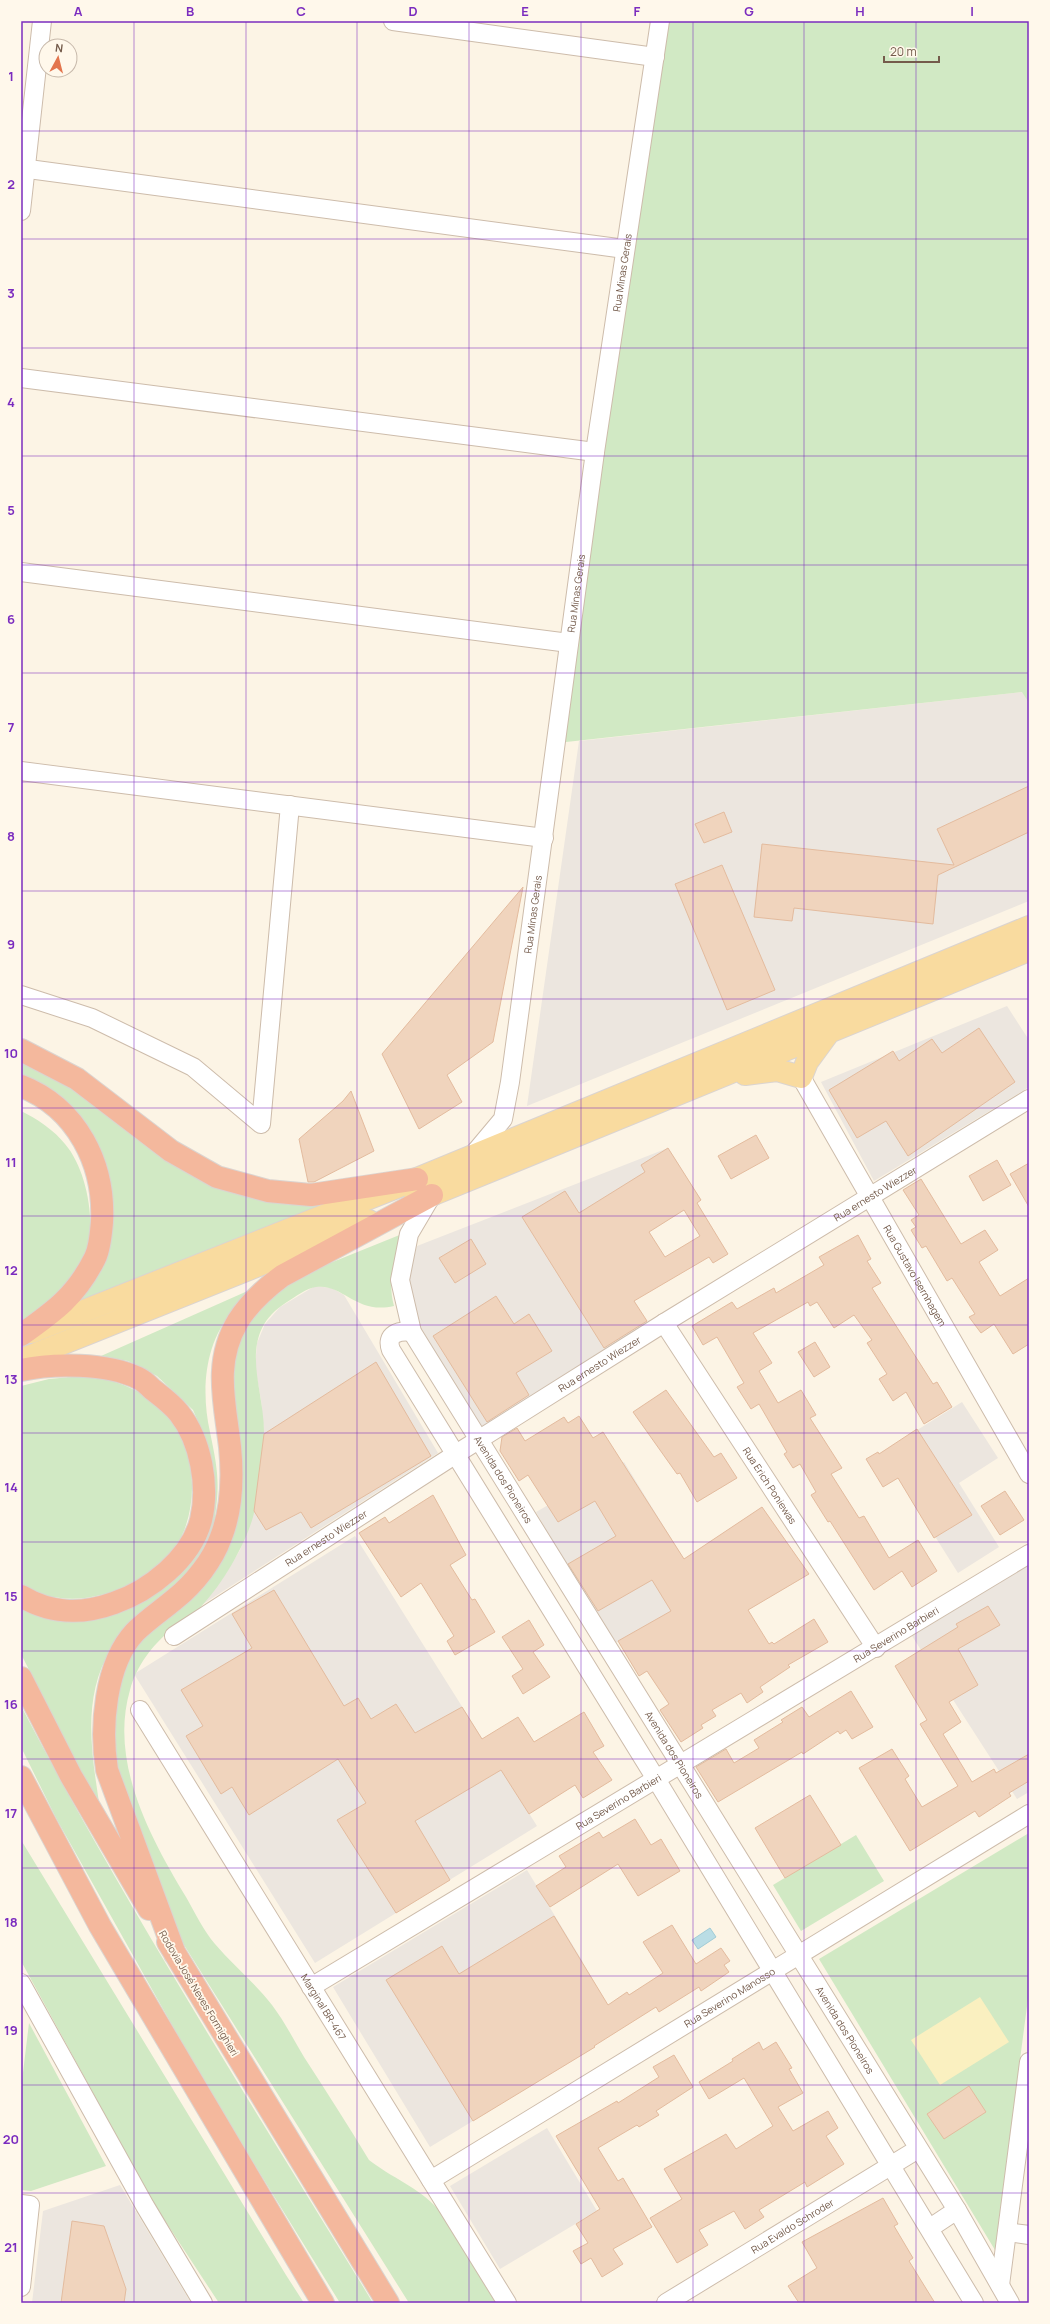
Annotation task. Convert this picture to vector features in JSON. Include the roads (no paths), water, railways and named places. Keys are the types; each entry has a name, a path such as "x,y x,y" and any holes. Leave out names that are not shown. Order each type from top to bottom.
{"highway":[{"path":"21,1050 77,1079 171,1151 217,1176 268,1191 311,1195 417,1179"},
{"path":"21,1086 55,1105 72,1122 90,1149 99,1176 103,1207 101,1234 96,1256 75,1291 60,1308 21,1336"},
{"path":"175,1954 108,1770 104,1747 105,1714 112,1677 122,1651 135,1632 182,1592 204,1568 221,1538 227,1520 231,1471 221,1379 223,1363 238,1321 265,1289 282,1276 432,1195"},
{"path":"21,1370 36,1367 98,1367 138,1378 159,1394 183,1418 190,1430 203,1476 201,1521 190,1543 164,1575 139,1593 104,1606 66,1612 44,1608 21,1596"},
{"name":"Rodovia José Neves Formighieri","path":"21,1678 70,1776 175,1954 388,2303"},
{"path":"21,1777 100,1926 323,2303"},
{"path":"21,1808 61,1874 100,1926"}],"main road":[{"path":"21,1336 417,1179 1029,927"},
{"path":"21,1360 432,1195 1029,950"},
{"path":"716,1078 777,1070 801,1077 807,1062 829,1032"}],"street":[{"path":"21,211 23,168 42,21"},
{"path":"393,21 655,57"},
{"name":"Rua Minas Gerais","path":"472,1156 502,1119 510,1082 544,838 568,643 595,452 660,21"},
{"path":"23,168 625,249"},
{"path":"21,378 595,452"},
{"path":"21,572 568,643"},
{"path":"21,771 544,838"},
{"path":"21,995 92,1018 193,1067 261,1124 290,805"},
{"name":"Rua Gustavo Isernhagem","path":"801,1077 1029,1474"},
{"name":"Rua ernesto Wiezzer","path":"174,1636 456,1454 664,1323 1029,1099"},
{"name":"Avenida dos Pioneiros","path":"432,1195 409,1234 400,1280 412,1332 957,2210 1010,2303"},
{"name":"Rua Erich Poniewas","path":"664,1323 876,1648"},
{"path":"412,1332 396,1332 390,1337 389,1343 656,1779 772,1972 930,2228 974,2303"},
{"name":"Rua Severino Barbieri","path":"311,1987 680,1764 876,1648 1029,1554"},
{"path":"533,1579 556,1565"},
{"path":"602,1691 625,1676"},
{"name":"Marginal BR-467","path":"140,1710 507,2303"},
{"name":"Rua Severino Manosso","path":"430,2180 1029,1814"},
{"path":"21,2007 22,1985"},
{"path":"22,1985 145,2206 203,2303"},
{"path":"1000,2285 1029,2062"},
{"name":"Rua Evaldo Schroder","path":"666,2303 918,2149"},
{"path":"21,2287 26,2204"},
{"path":"930,2228 957,2210"},
{"path":"1007,2232 1029,2235"}],"water":[{"path":"710,1928 716,1937 698,1949 692,1940"}]}
